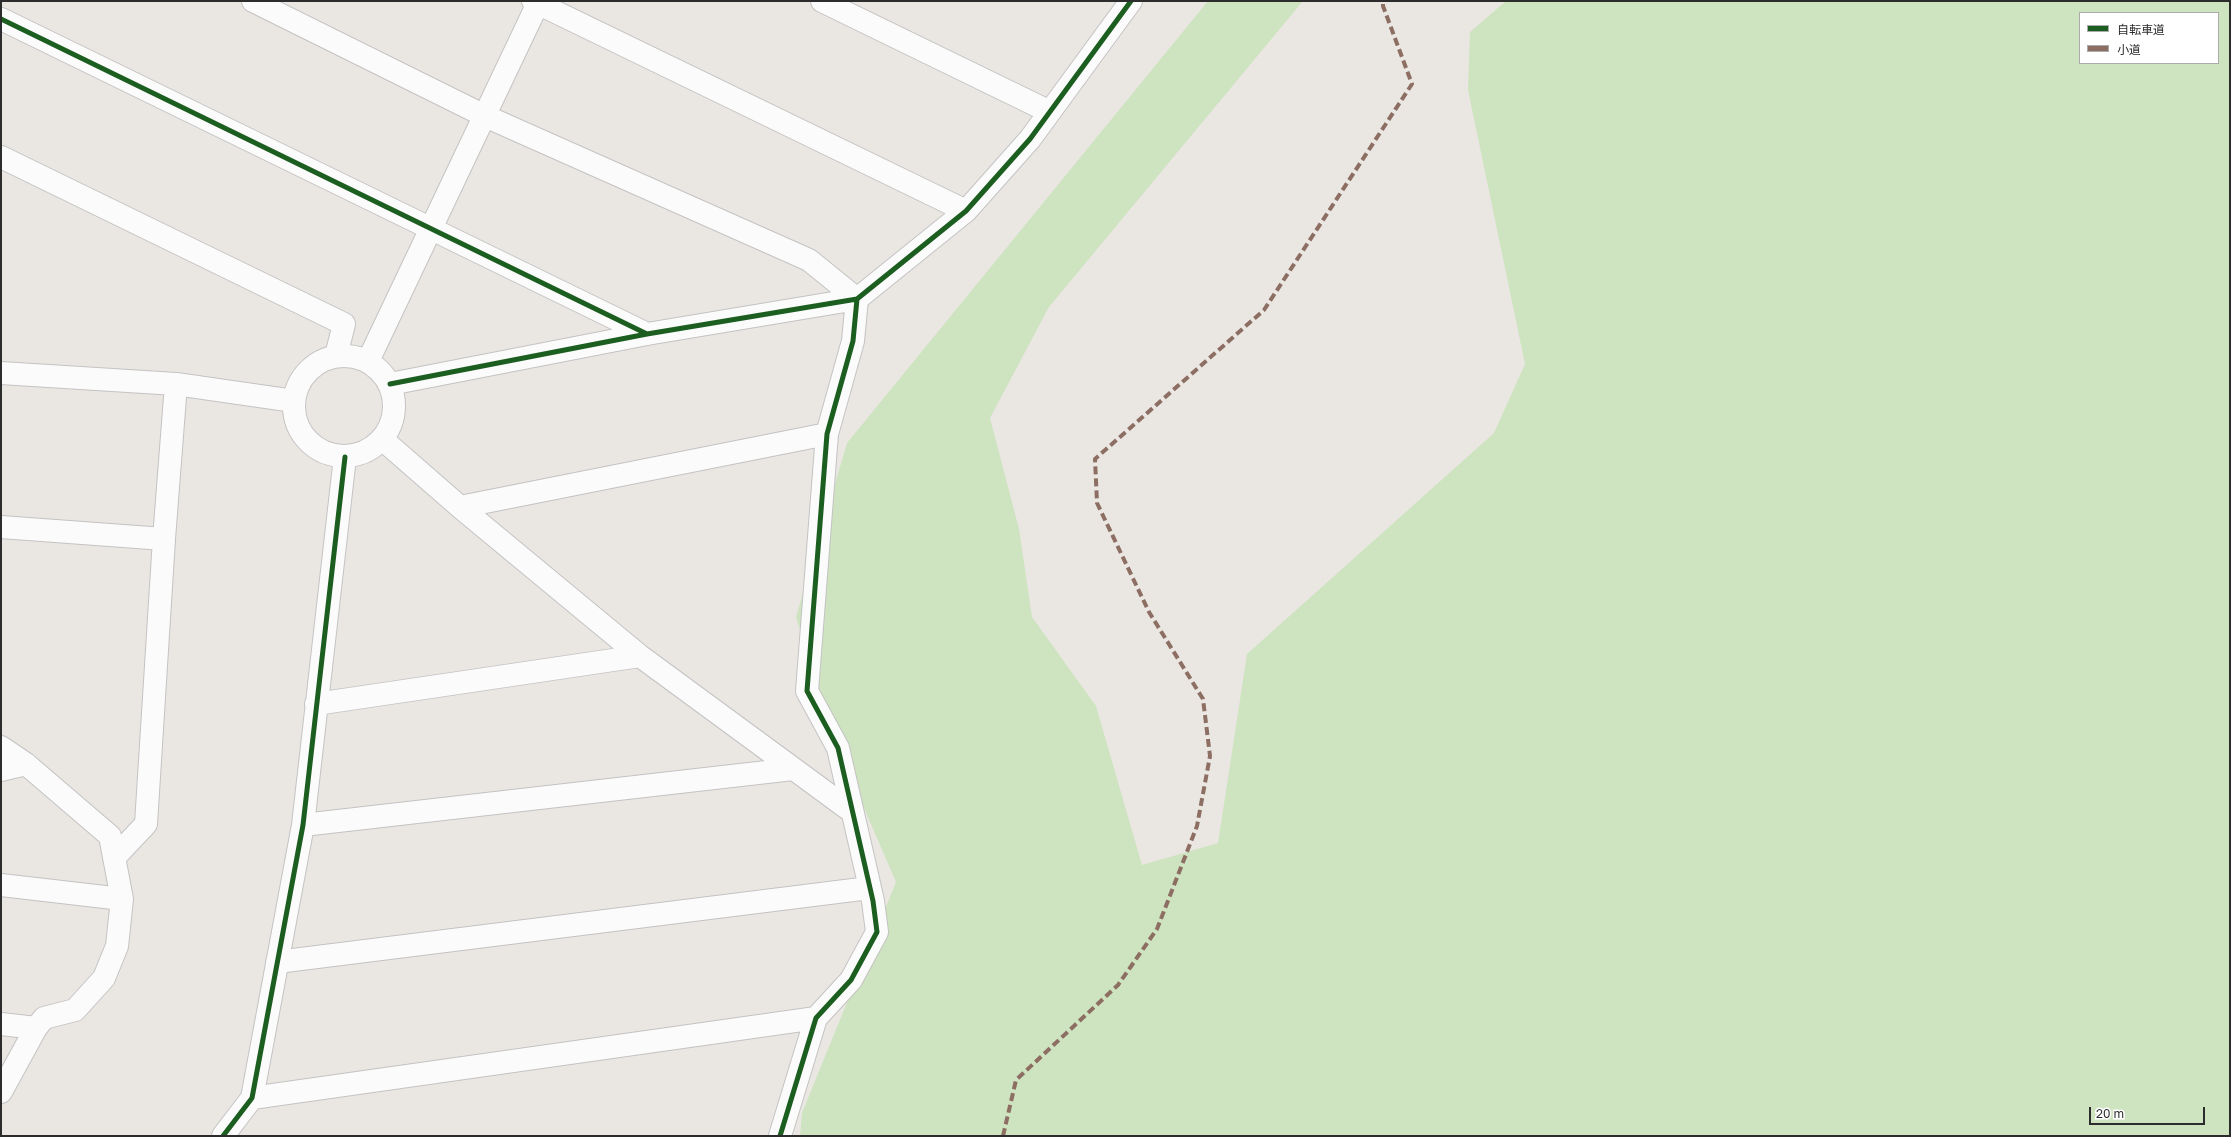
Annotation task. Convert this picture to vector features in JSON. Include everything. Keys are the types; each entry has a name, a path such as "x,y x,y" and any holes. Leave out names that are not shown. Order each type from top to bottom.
{"street":[{"path":"253,1 485,116 809,260 857,299"},
{"path":"822,1 1048,111"},
{"path":"368,361 485,116 537,2 966,211"},
{"path":"390,384 647,334 857,299 966,211 1030,139 1048,111 1126,2"},
{"path":"1,19 431,227 647,334"},
{"path":"1,157 344,324 336,356"},
{"path":"780,1136 816,1018 851,980 877,932 870,888 851,812 838,748 807,691 827,434 853,340 857,299"},
{"path":"336,356 353,356 368,361 381,371 390,384 395,400 394,416 388,432 376,445 362,454 345,457 327,455 312,446 301,433 294,417 294,400 298,385 308,371 321,362 336,356"},
{"path":"1,374 176,384 294,400"},
{"path":"114,858 146,824 164,538 176,384"},
{"path":"460,507 827,434"},
{"path":"382,439 460,507 640,656 851,812"},
{"path":"223,1136 252,1098 303,825 345,457"},
{"path":"1,527 164,538"},
{"path":"316,704 640,656"},
{"path":"1,747 26,764 110,836 122,899 117,946 104,978 75,1010 44,1018 36,1028 1,1092"},
{"path":"1,770 26,764"},
{"path":"303,825 793,769"},
{"path":"1,885 122,899"},
{"path":"277,962 870,888"},
{"path":"252,1098 816,1018"},
{"path":"1,1024 36,1028"}],"green space":[{"path":"1208,1 1303,1 1049,307 990,418 1019,529 1032,617 1096,706 1142,865 1218,843 1247,654 1494,433 1525,364 1468,90 1470,32 1506,1 2230,1 2230,1136 800,1136 802,1113 896,882 838,748 796,617 847,443"}],"marked path":[{"path":"1003,1136 1016,1080 1118,985 1157,929 1197,826 1210,756 1203,699 1149,612 1097,503 1095,459 1264,310 1412,84 1383,6 1383,1"}],"cycle path":[{"path":"390,384 647,334 857,299 966,211 1030,139 1131,1"},
{"path":"1,19 647,334"},
{"path":"780,1136 816,1018 851,980 877,932 873,901 838,748 807,691 827,434 853,341 857,299"},
{"path":"223,1136 252,1098 303,825 345,457"}]}
